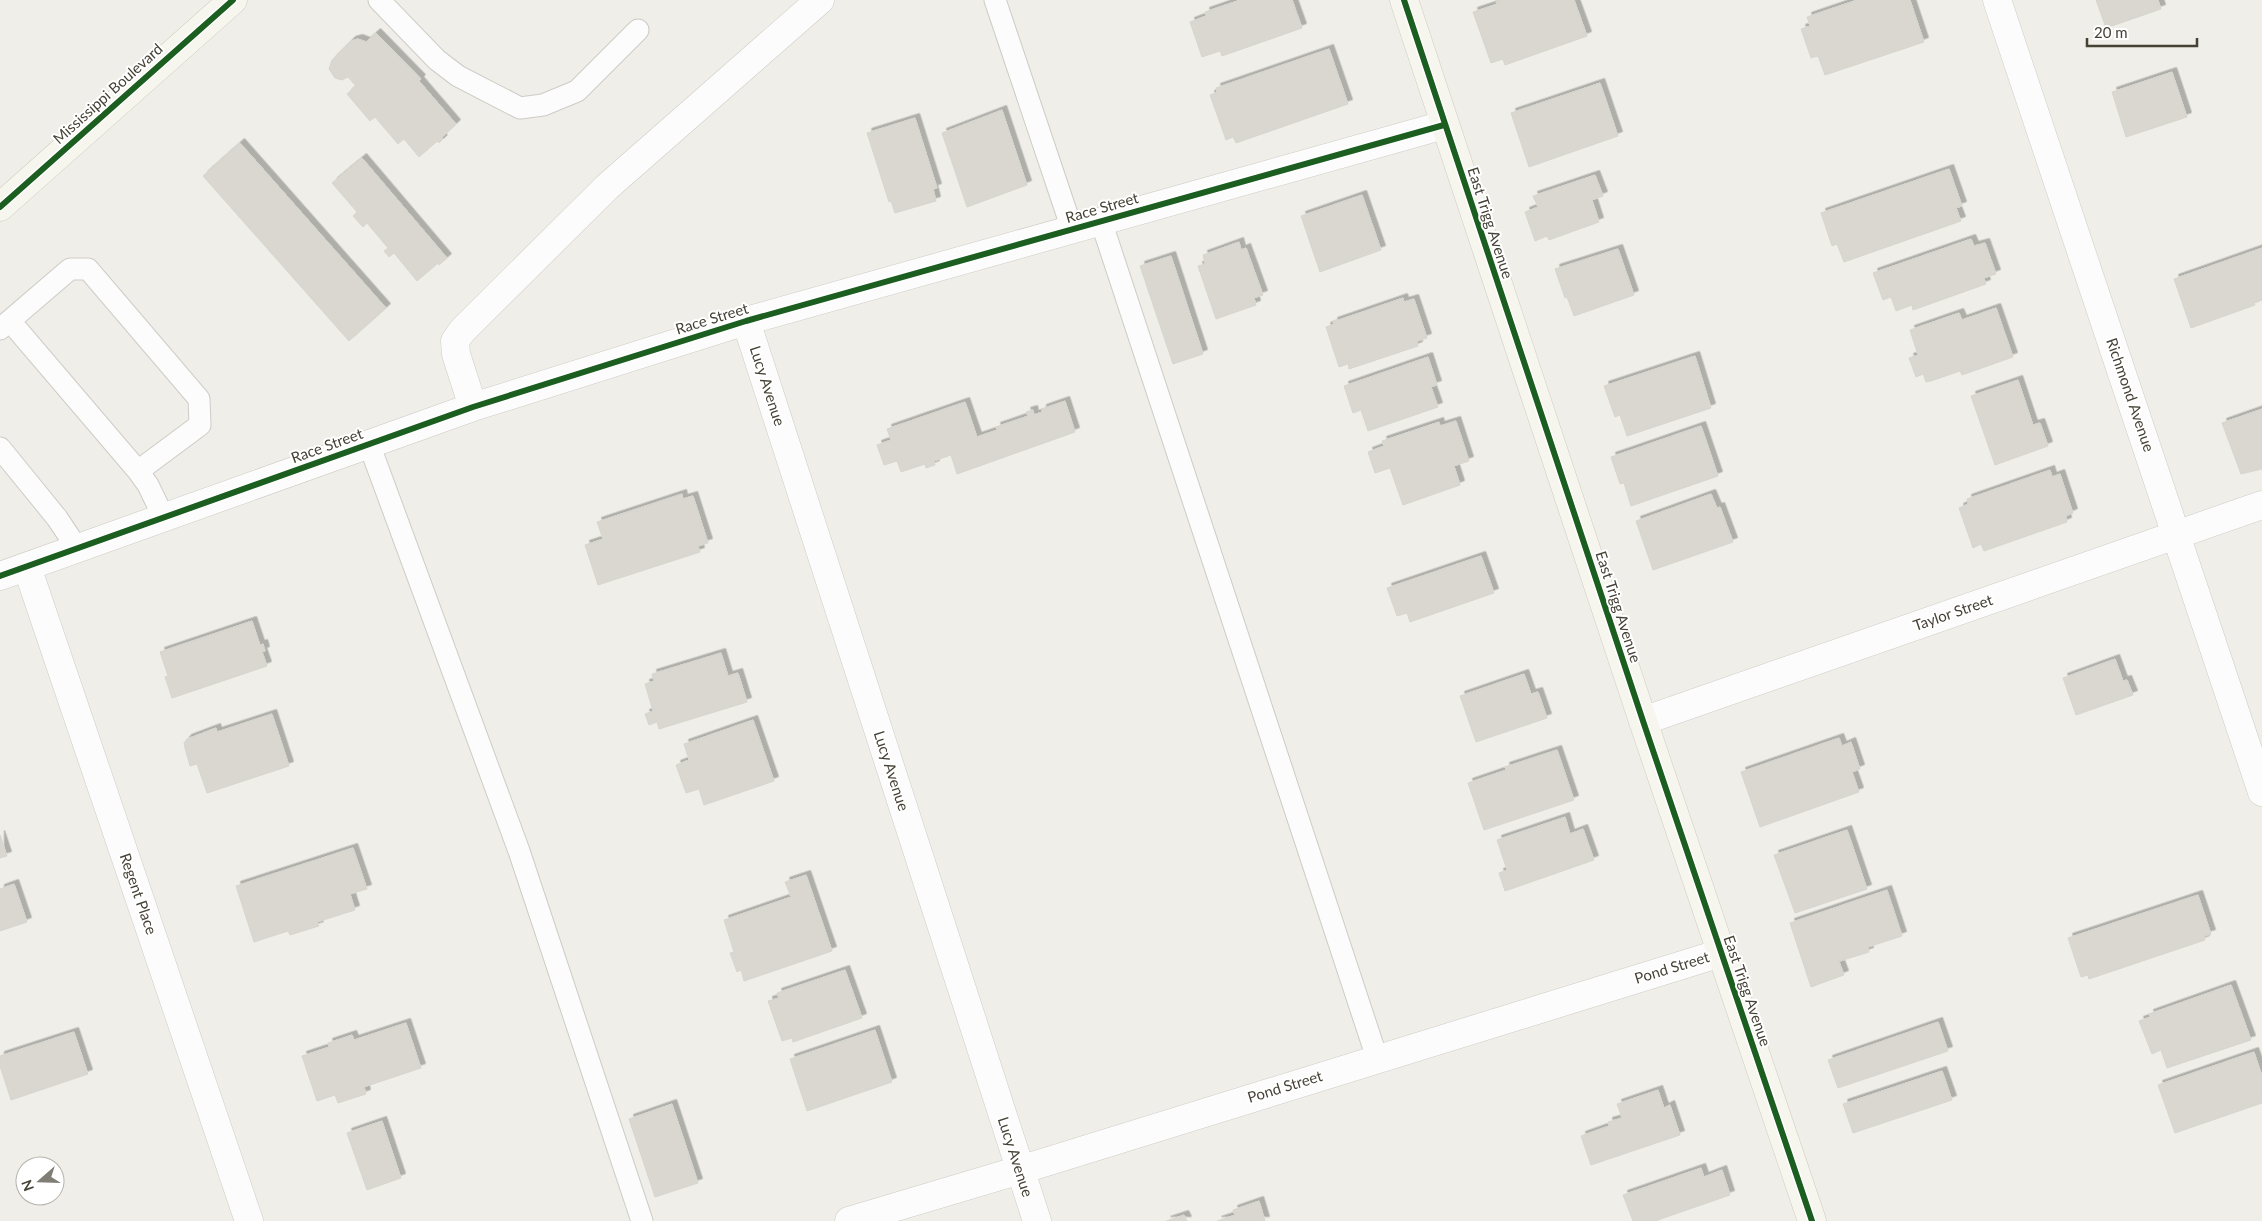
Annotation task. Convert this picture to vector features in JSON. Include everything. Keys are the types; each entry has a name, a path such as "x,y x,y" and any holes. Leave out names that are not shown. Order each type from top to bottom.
{"street":[{"name":"Mississippi Boulevard","path":"0,207 233,0"},
{"path":"472,407 456,354 455,340 607,187 820,0"},
{"name":"East Trigg Avenue","path":"1404,0 1643,721 1812,1221"},
{"name":"Richmond Avenue","path":"1997,0 2178,535 2262,792"},
{"name":"Race Street","path":"0,576 472,407 746,321 1444,125"},
{"name":"Lucy Avenue","path":"746,321 1037,1221"},
{"name":"Taylor Street","path":"1643,721 2262,505"},
{"name":"Regent Place","path":"27,567 249,1221"},
{"name":"Pond Street","path":"849,1221 1721,953"}],"lane":[{"path":"379,0 444,65 488,93 520,108 543,105 577,91 638,30"},
{"path":"995,0 1072,229"},
{"path":"1101,221 1377,1058"},
{"path":"138,471 200,425 199,399 88,268 70,269 5,325 138,471 148,485 164,518"},
{"path":"370,444 519,852 642,1221"},
{"path":"0,448 57,518 77,548"}],"building":[{"path":"1240,0 1292,0 1302,28 1222,56 1220,51 1202,57 1190,22 1206,16 1205,12"},
{"path":"1501,0 1574,0 1587,36 1505,65 1503,59 1491,63 1473,12 1497,4 1496,2"},
{"path":"1857,0 1910,0 1924,42 1825,75 1818,56 1811,58 1801,29 1810,26 1807,17"},
{"path":"2096,0 2158,0 2161,9 2106,28"},
{"path":"376,33 421,79 419,81 456,124 441,138 443,139 439,143 437,141 419,157 404,139 398,144 375,117 370,121 347,94 356,86 348,77 342,80 335,78 329,69 332,60 351,41 358,39 366,42"},
{"path":"1329,49 1348,104 1236,143 1233,137 1226,140 1210,95 1217,92 1216,88"},
{"path":"2172,72 2187,117 2126,137 2112,92"},
{"path":"1600,83 1618,136 1529,167 1511,113"},
{"path":"1002,110 1027,185 967,207 942,133"},
{"path":"915,118 937,188 933,189 936,201 895,213 891,201 889,202 867,133"},
{"path":"240,143 386,308 349,341 203,176"},
{"path":"362,158 447,258 439,265 438,263 417,281 394,253 389,257 384,251 388,248 367,223 363,227 353,216 357,212 332,183"},
{"path":"1949,169 1962,206 1956,208 1961,221 1844,262 1837,244 1832,246 1821,213"},
{"path":"1595,175 1603,196 1592,200 1599,222 1549,240 1547,236 1535,241 1525,212 1538,207 1533,196"},
{"path":"1362,195 1381,250 1320,272 1301,216"},
{"path":"1971,239 1974,246 1985,243 1996,274 1984,278 1986,284 1913,310 1912,305 1896,311 1891,297 1883,300 1873,273"},
{"path":"1239,242 1241,250 1246,248 1263,295 1254,298 1256,305 1216,319 1198,266 1205,264 1203,255"},
{"path":"2262,248 2262,300 2254,303 2255,305 2191,328 2174,279"},
{"path":"1618,249 1634,295 1574,316 1567,297 1565,298 1555,269"},
{"path":"1171,256 1203,354 1173,364 1140,266"},
{"path":"1403,298 1404,302 1414,299 1427,338 1417,341 1418,346 1349,369 1348,364 1339,367 1326,327 1334,324 1333,322"},
{"path":"1996,308 2013,357 1962,375 1960,371 1926,382 1923,374 1916,377 1909,358 1918,355 1910,330 1959,313 1962,320"},
{"path":"1695,356 1711,408 1627,436 1620,415 1615,417 1604,386"},
{"path":"1428,357 1437,385 1431,387 1438,407 1368,431 1361,410 1353,413 1344,386"},
{"path":"2018,380 2033,425 2040,423 2048,446 1995,465 1971,396"},
{"path":"1065,401 1075,432 957,474 951,455 934,461 935,465 926,468 925,464 901,472 897,461 884,465 877,445 891,440 887,429 965,402 977,437 997,430 996,427 1028,416 1026,412 1033,410 1034,415 1042,412 1042,409"},
{"path":"2262,409 2262,469 2241,474 2222,423"},
{"path":"1456,421 1469,461 1454,466 1460,485 1403,505 1390,468 1375,473 1368,452 1384,446 1382,441 1439,422 1440,426"},
{"path":"1701,426 1718,476 1631,506 1624,483 1620,484 1611,457"},
{"path":"2050,470 2052,477 2060,474 2073,513 2066,516 2067,522 1984,551 1981,544 1973,548 1959,508 1968,504 1967,499"},
{"path":"682,494 683,499 693,496 708,543 698,546 700,552 598,585 585,545 603,539 597,522"},
{"path":"1711,494 1717,508 1720,507 1733,542 1653,570 1636,521"},
{"path":"1481,556 1494,593 1410,622 1407,613 1397,616 1387,588"},
{"path":"252,621 260,645 263,644 265,651 262,652 267,666 172,698 165,677 168,676 160,652"},
{"path":"721,653 728,676 738,673 747,702 659,729 657,722 649,725 645,714 653,711 645,684 654,681 652,674"},
{"path":"2115,659 2123,681 2127,680 2133,695 2076,715 2063,678"},
{"path":"1524,674 1531,694 1538,692 1547,718 1476,742 1460,696"},
{"path":"272,714 289,766 207,793 197,764 190,766 184,743 187,739 216,728 217,732"},
{"path":"753,720 774,781 704,805 699,789 686,793 676,765 689,760 684,744"},
{"path":"1839,738 1842,746 1851,742 1860,769 1852,772 1859,792 1760,827 1741,772"},
{"path":"1557,750 1574,800 1484,830 1468,783 1506,770 1505,767"},
{"path":"1565,817 1570,834 1583,829 1594,860 1505,891 1499,873 1507,870 1497,840"},
{"path":"1847,830 1867,889 1795,913 1774,855"},
{"path":"0,835 7,856 0,858"},
{"path":"353,848 367,889 350,894 355,910 317,922 319,926 290,935 288,931 254,942 236,886"},
{"path":"806,875 832,951 744,981 741,970 737,972 730,953 734,952 724,920 791,897 785,882"},
{"path":"14,884 27,922 0,931 0,889"},
{"path":"1887,890 1902,936 1868,947 1869,952 1840,961 1838,959 1844,975 1811,987 1790,923"},
{"path":"2198,895 2211,934 2204,936 2205,940 2089,979 2088,975 2081,977 2068,938"},
{"path":"845,970 862,1018 793,1042 792,1038 782,1041 768,1001 779,998 777,993"},
{"path":"2231,985 2251,1040 2167,1068 2161,1050 2152,1054 2139,1021 2150,1017 2149,1014"},
{"path":"1938,1022 1948,1051 1838,1088 1828,1060"},
{"path":"406,1023 421,1068 364,1087 366,1094 338,1103 335,1095 317,1101 302,1056 329,1047 328,1043 352,1035 354,1040"},
{"path":"875,1030 892,1082 807,1111 790,1059"},
{"path":"74,1032 88,1074 11,1100 0,1066 0,1056"},
{"path":"2254,1052 2262,1076 2262,1103 2175,1133 2158,1085"},
{"path":"1942,1071 1952,1100 1853,1133 1843,1104"},
{"path":"1658,1090 1664,1108 1670,1105 1680,1135 1591,1165 1581,1136 1609,1126 1608,1122 1622,1118 1617,1104"},
{"path":"672,1104 698,1183 655,1197 629,1119"},
{"path":"382,1121 401,1178 367,1190 347,1133"},
{"path":"1701,1168 1704,1177 1722,1170 1730,1195 1655,1221 1633,1221 1623,1195"},
{"path":"1259,1201 1265,1221 1217,1221 1235,1215 1233,1210"},
{"path":"1184,1215 1187,1221 1166,1221"}],"cycle path":[{"path":"0,207 233,0"},
{"path":"1404,0 1643,721 1812,1221"},
{"path":"0,576 473,407 746,321 1444,125"}]}
